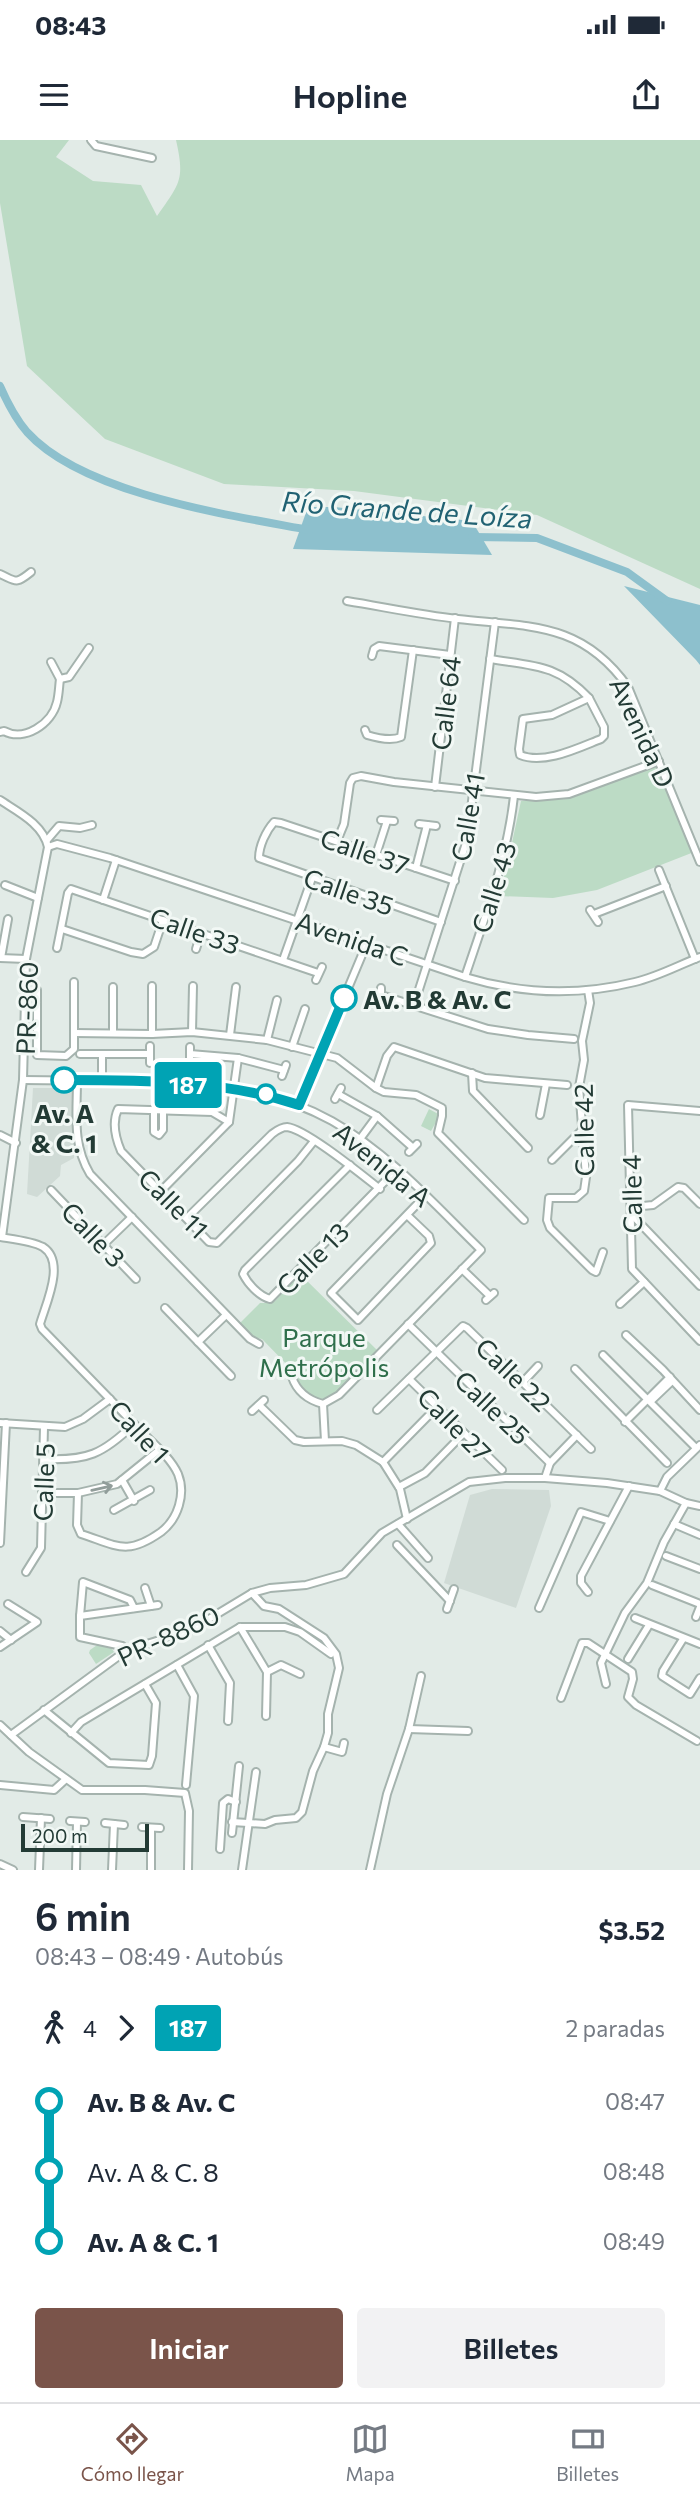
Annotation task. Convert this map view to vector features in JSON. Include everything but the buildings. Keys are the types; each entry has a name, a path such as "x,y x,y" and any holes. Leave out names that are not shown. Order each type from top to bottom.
{"street":[{"path":"91,140 96,146 152,158"},
{"path":"0,574 9,581 19,580 31,572"},
{"name":"Avenida D","path":"347,601 455,618 551,629 600,654 628,687 700,862"},
{"name":"Calle 64","path":"435,787 455,618"},
{"name":"Calle 41","path":"414,1005 467,840 495,622"},
{"path":"372,656 374,649 379,646 450,656"},
{"path":"60,679 69,677 89,648"},
{"path":"365,730 367,735 371,736 396,739 401,737 413,650"},
{"path":"490,659 549,669 572,680 589,698 604,727 604,736 601,739 547,757 526,758 520,755 519,749 523,719 552,715 589,698"},
{"path":"0,732 28,734 47,720 57,704 60,679 51,662"},
{"path":"337,841 344,824 351,783 354,778 361,776 435,787 536,797 569,794 659,761"},
{"name":"Calle 43","path":"465,976 502,868 510,833 514,796"},
{"path":"0,800 34,824 47,843 59,827 80,828 92,825"},
{"path":"376,855 387,820"},
{"name":"Calle 37","path":"259,858 259,850 274,822 281,822 455,881"},
{"path":"419,824 436,826"},
{"path":"416,868 427,825"},
{"name":"Avenida C","path":"47,843 116,860 427,964 523,990 588,990 636,982 697,958"},
{"name":"PR-860","path":"1,1237 23,1080 26,959 47,843"},
{"name":"Calle 35","path":"259,858 441,922"},
{"path":"103,900 116,860"},
{"path":"659,870 697,958"},
{"path":"283,960 312,878"},
{"path":"5,885 38,898"},
{"path":"598,922 592,912 666,886"},
{"name":"Calle 33","path":"62,929 62,916 71,889 319,973"},
{"path":"8,919 0,958 26,959"},
{"path":"57,948 62,929 143,954 153,947 163,920"},
{"path":"196,949 201,933"},
{"path":"299,1105 367,943"},
{"path":"37,990 37,1055 66,1056 74,1049 74,982"},
{"path":"152,986 152,1034"},
{"path":"192,1032 193,986"},
{"path":"113,987 113,1033"},
{"path":"230,1035 236,987"},
{"name":"Calle 42","path":"588,990 590,1003 582,1041 584,1060 579,1087 586,1177 584,1191 576,1198 549,1198 547,1220 550,1228 596,1272 599,1270 603,1252"},
{"path":"374,1001 381,992 488,1029 574,1039"},
{"path":"267,1040 277,1000"},
{"path":"292,1047 305,1009"},
{"path":"74,1033 192,1032 230,1035 267,1040 337,1058 384,1092 415,1095 429,1099 442,1108 443,1116 438,1133 524,1220"},
{"path":"150,1046 150,1063"},
{"path":"376,1088 387,1056 394,1047 485,1078 567,1085"},
{"path":"190,1063 190,1051 238,1058 284,1071"},
{"path":"80,1054 150,1054"},
{"path":"102,1054 102,1080"},
{"path":"160,1192 229,1122 238,1058"},
{"path":"472,1073 473,1091 528,1149"},
{"name":"Avenida A","path":"23,1080 102,1080 234,1087 299,1105 360,1139 397,1169 481,1250 462,1269"},
{"path":"77,1080 76,1140 80,1158 90,1174 226,1315 250,1339 259,1344"},
{"path":"540,1115 546,1084"},
{"path":"338,1093 377,1116 413,1148"},
{"name":"Calle 4","path":"644,1282 632,1269 628,1105 700,1111"},
{"name":"Calle 11","path":"154,1110 118,1109 115,1138 121,1150 209,1242 217,1242 298,1161 314,1141"},
{"path":"163,1110 163,1130 159,1135 154,1132 154,1110 163,1110 212,1112 229,1122"},
{"path":"360,1139 377,1116"},
{"path":"187,1218 278,1129 287,1127 350,1165 380,1189"},
{"path":"552,1160 583,1129"},
{"path":"0,1135 16,1143"},
{"name":"Calle 13","path":"350,1165 245,1270 245,1279 262,1297 270,1298 397,1169"},
{"path":"700,1204 684,1188 678,1187 653,1205 632,1211 700,1286"},
{"name":"Calle 3","path":"51,1190 136,1279"},
{"path":"407,1215 429,1236 431,1243 358,1320 331,1293 425,1196"},
{"path":"104,1244 132,1217"},
{"name":"Calle 1","path":"1,1237 42,1247 52,1257 54,1272 40,1324 42,1329 159,1450 177,1471 181,1485 181,1498 174,1520 144,1544 132,1548 120,1547 81,1534 77,1525 78,1493"},
{"path":"292,1377 294,1384 304,1395 323,1404 339,1395 462,1269 490,1296"},
{"path":"620,1304 644,1282 700,1341"},
{"path":"165,1308 231,1376"},
{"path":"198,1342 226,1315"},
{"name":"Calle 25","path":"408,1324 550,1463"},
{"name":"Calle 22","path":"436,1351 463,1326 591,1449"},
{"path":"626,1335 700,1410"},
{"path":"377,1410 436,1351"},
{"path":"603,1355 698,1447 667,1477 660,1491"},
{"path":"523,1382 538,1366"},
{"path":"575,1369 667,1463"},
{"name":"Calle 27","path":"409,1379 502,1469"},
{"path":"626,1423 671,1379"},
{"path":"0,1543 3,1423 65,1427 83,1419 110,1399"},
{"path":"252,1411 262,1402 295,1440 356,1445 383,1462 399,1488 407,1519"},
{"path":"323,1404 325,1441"},
{"path":"383,1462 437,1406"},
{"path":"44,1459 76,1460 89,1457 102,1451 134,1424"},
{"name":"Calle 5","path":"26,1572 41,1548 44,1427"},
{"path":"399,1488 425,1473 464,1433"},
{"path":"545,1478 550,1463 577,1435"},
{"path":"42,1493 78,1493 110,1486 122,1480 159,1450"},
{"path":"489,1471 496,1464"},
{"name":"PR-8860","path":"10,1735 127,1650 189,1631 252,1593 270,1588 306,1585 344,1574 382,1533 469,1482 505,1478 545,1478 629,1486 660,1491 686,1503 700,1506"},
{"path":"122,1480 134,1501"},
{"path":"588,1592 581,1583 582,1576 629,1486"},
{"path":"114,1510 150,1490"},
{"path":"606,1684 601,1663 625,1613 647,1583 686,1503"},
{"path":"539,1608 581,1512 610,1521"},
{"path":"398,1524 428,1558"},
{"path":"674,1524 700,1535"},
{"path":"397,1545 450,1601"},
{"path":"666,1556 700,1569"},
{"path":"127,1650 122,1646 80,1637 83,1582 130,1600 134,1608"},
{"path":"652,1585 700,1606 696,1617"},
{"path":"80,1616 154,1606 145,1588"},
{"path":"447,1609 454,1589"},
{"path":"232,1822 265,1824 296,1818 305,1807 313,1772 328,1733 328,1714 339,1668 331,1645 310,1627 279,1609 264,1606 252,1593"},
{"path":"0,1647 37,1622 8,1604"},
{"path":"635,1618 700,1644"},
{"path":"628,1659 649,1625"},
{"path":"240,1627 267,1672 266,1716"},
{"path":"71,1733 81,1722 240,1627 285,1627 300,1632 331,1654"},
{"path":"0,1630 11,1640"},
{"path":"683,1639 662,1676 690,1694 700,1678"},
{"path":"561,1698 582,1643 588,1643 632,1672 628,1697 636,1705 697,1741"},
{"path":"208,1645 230,1683 228,1721"},
{"path":"177,1665 194,1696 186,1785"},
{"path":"267,1672 281,1665 300,1674"},
{"path":"370,1870 387,1794 409,1729 421,1675"},
{"path":"44,1710 109,1763 149,1765 156,1703 145,1684"},
{"path":"0,1725 29,1752 82,1790 185,1793 189,1811 188,1870"},
{"path":"409,1729 468,1731"},
{"path":"324,1747 342,1752 344,1743"},
{"path":"232,1833 239,1766"},
{"path":"242,1870 256,1772"},
{"path":"0,1785 54,1790 66,1779"},
{"path":"220,1849 223,1803 228,1799 236,1801"},
{"path":"23,1816 50,1819"},
{"path":"39,1870 41,1818"},
{"path":"76,1870 77,1822"},
{"path":"105,1823 124,1825"},
{"path":"112,1870 114,1824"},
{"path":"142,1826 160,1828"},
{"path":"150,1870 151,1828"},
{"path":"0,1864 13,1870"}],"shaded area":[{"path":"33,1088 77,1088 74,1158 61,1165 60,1176 37,1197 27,1194"},
{"path":"492,1489 549,1490 551,1506 516,1608 444,1583 470,1495"}],"green space":[{"path":"0,140 69,140 56,157 93,181 141,185 157,216 171,196 180,173 176,140 700,140 700,589 537,515 354,491 224,484 105,439 27,366 0,203"},
{"path":"658,765 694,852 597,890 553,898 498,896 521,801 568,799"},
{"path":"429,1109 440,1115 431,1131 421,1126"},
{"name":"Parque Metrópolis","path":"300,1274 378,1351 327,1400 312,1398 299,1387 296,1374 262,1339 251,1337 239,1324 260,1303 275,1301"},
{"path":"103,1641 107,1642 114,1652 96,1664 89,1653"}],"water":[{"path":"308,507 334,507 472,521 492,555 293,549"},
{"path":"624,586 700,605 700,665 696,660"}],"waterway":[{"name":"Río Grande de Loíza","path":"0,386 27,432 52,453 83,471 159,499 309,530"},
{"name":"Río Grande de Loíza","path":"472,537 537,538 627,572 667,601"}],"bus line":[{"name":"187","path":"64,1080 234,1087 299,1105 344,998"}],"place":[{"name":"Av. B & Av. C","path":"344,998"},
{"name":"Av. A & C. 1","path":"64,1080"}]}
